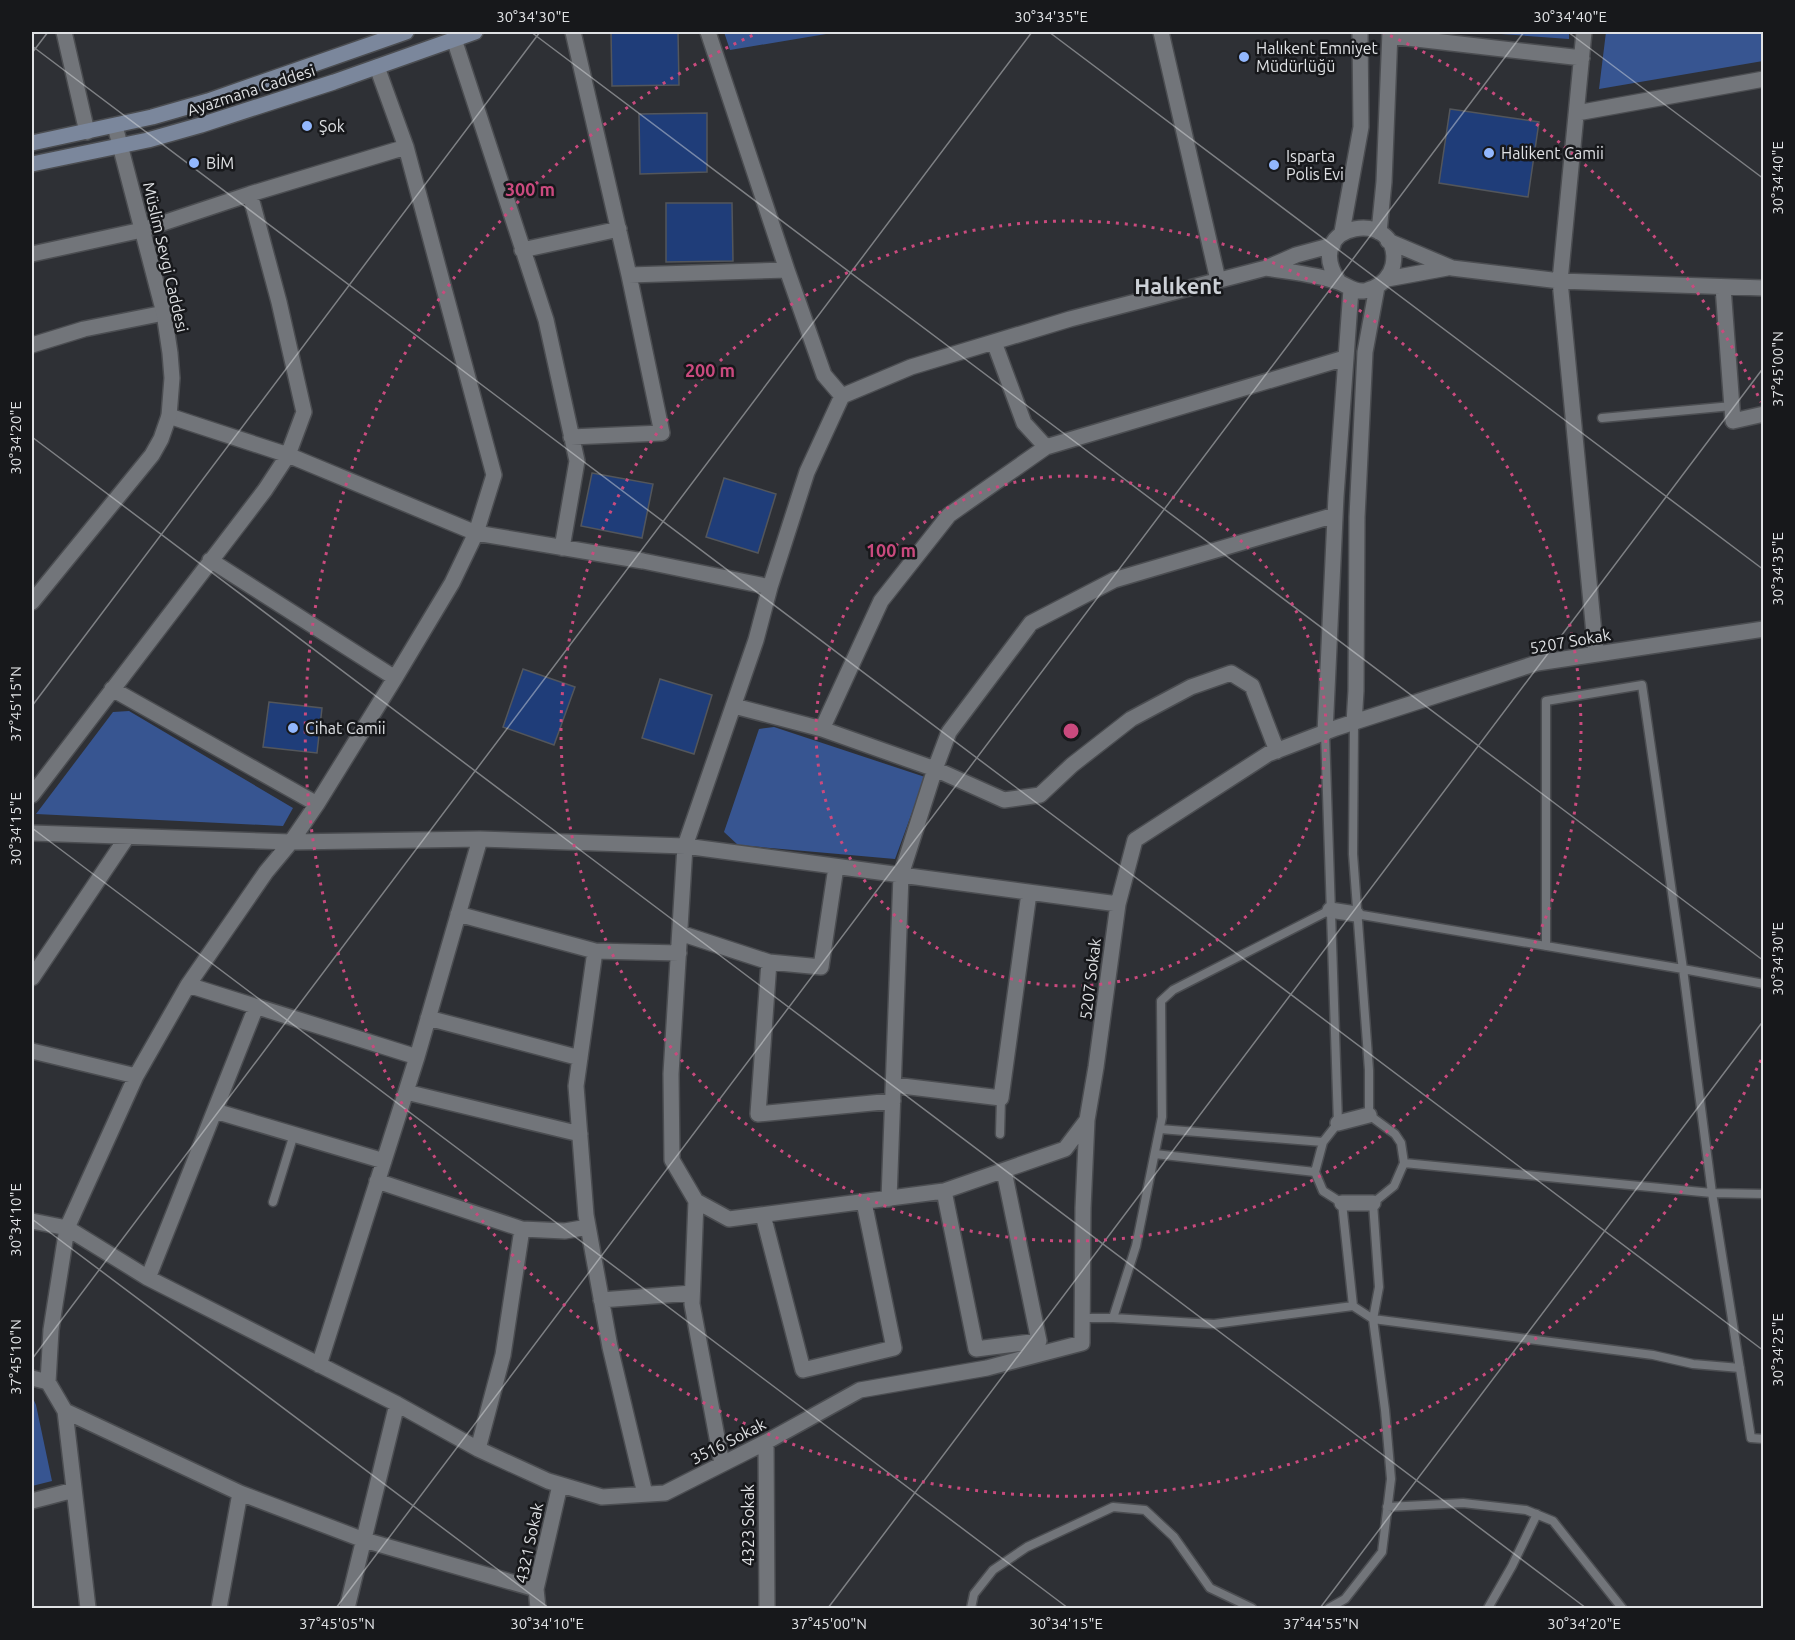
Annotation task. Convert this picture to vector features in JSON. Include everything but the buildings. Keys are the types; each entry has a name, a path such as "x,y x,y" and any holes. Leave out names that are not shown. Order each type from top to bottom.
{"main road":[{"name":"Ayazmana Caddesi","path":"32,143 116,126 207,101 370,38 406,32"},
{"name":"Ayazmana Caddesi","path":"32,164 121,146 201,125 475,32"},
{"path":"87,132 91,152"}],"street":[{"path":"64,32 87,132"},
{"path":"571,437 662,433 629,275 573,32"},
{"path":"708,32 824,375 842,396"},
{"path":"1161,32 1218,280"},
{"path":"1325,733 1345,358 1345,286 1332,271 1330,258 1333,245 1342,232 1361,128 1360,32"},
{"path":"1584,32 1560,281 1596,654"},
{"path":"1354,723 1357,517 1365,352 1382,283 1393,266 1393,253 1384,236 1390,34 1582,58"},
{"path":"454,39 546,321 576,460 562,548"},
{"path":"88,1608 65,1411 48,1382 51,1330 67,1228 136,1076 188,986 266,872 291,842 317,804 452,582 476,533 494,475 406,147 377,67"},
{"path":"1576,112 1764,79"},
{"name":"Müslim Sevgi Caddesi","path":"32,602 152,455 161,439 169,416 172,378 164,313 116,126"},
{"path":"32,254 142,230 250,194 406,147"},
{"path":"32,795 265,490 288,455 304,412 279,302 250,194"},
{"path":"1342,232 1366,227 1447,268"},
{"path":"522,250 618,229"},
{"path":"1088,1120 1065,1149 944,1191 729,1220 696,1201 672,1160 671,1074 685,846 756,640 807,472 842,396 910,367 1074,318 1266,268 1296,255 1333,245"},
{"path":"1266,268 1364,291 1382,283 1447,268 1560,281 1764,288"},
{"path":"629,275 787,270"},
{"path":"1723,287 1733,421 1764,414"},
{"path":"32,345 84,329 164,313"},
{"path":"994,342 1024,423 1046,447"},
{"path":"822,729 881,601 949,515 1046,447 1345,358"},
{"path":"169,416 288,455 476,533 643,561 770,588"},
{"path":"889,1199 901,875 934,769 949,732 1031,623 1114,580 1335,515"},
{"path":"210,560 395,678"},
{"name":"5207 Sokak","path":"1082,1343 1083,1208 1088,1120 1118,904 1135,840 1268,754 1354,723 1537,663 1764,629"},
{"path":"734,706 822,729 934,769 1004,800 1040,795 1072,765 1131,719 1191,687 1231,673 1252,686 1277,751"},
{"path":"112,689 317,804"},
{"path":"32,833 291,842 480,839 685,846 1118,904"},
{"path":"32,978 127,837"},
{"path":"319,1365 417,1058 480,839"},
{"path":"680,933 769,962 821,967 836,867"},
{"path":"769,962 758,1114 894,1093 1001,1098 1029,892"},
{"path":"1330,910 1356,914"},
{"path":"458,914 595,951 678,953"},
{"path":"595,951 576,1086 588,1227 610,1347 645,1494"},
{"path":"188,986 417,1058"},
{"path":"148,1278 256,1007"},
{"path":"428,1018 580,1058"},
{"path":"32,1051 136,1076"},
{"path":"406,1092 580,1134"},
{"path":"215,1111 384,1161"},
{"path":"1338,1124 1369,1115"},
{"path":"944,1191 976,1350 1040,1341 1004,1171"},
{"path":"377,1181 522,1229 565,1231 588,1227"},
{"path":"696,1201 692,1304 722,1464"},
{"path":"764,1215 803,1370 894,1348 864,1202"},
{"path":"1342,1203 1373,1203"},
{"path":"32,1221 67,1228"},
{"name":"3516 Sokak","path":"67,1228 148,1278 397,1404 478,1449 548,1481 602,1497 665,1492 766,1442 860,1390 987,1368 1082,1343"},
{"path":"478,1449 503,1355 522,1229"},
{"path":"601,1300 692,1293"},
{"path":"32,1378 48,1382"},
{"path":"346,1608 397,1404"},
{"path":"65,1411 240,1493 364,1540 536,1589"},
{"name":"4323 Sokak","path":"766,1442 766,1608"},
{"name":"4321 Sokak","path":"538,1608 536,1589 560,1485"},
{"path":"32,1501 74,1490"},
{"path":"219,1608 240,1493"}],"lane":[{"path":"1602,418 1732,406"},
{"path":"1546,946 1546,701 1642,685 1683,969 1712,1193 1751,1438 1764,1439"},
{"path":"1329,1608 1345,1599 1382,1552 1391,1479 1373,1319 1379,1287 1373,1203 1394,1186 1404,1163 1401,1143 1395,1134 1369,1115 1369,1070 1353,854 1354,723"},
{"path":"1325,733 1338,1124 1323,1142 1315,1172 1323,1191 1342,1203 1353,1306"},
{"path":"1113,1318 1136,1246 1162,1117 1161,1001 1173,990 1330,910"},
{"path":"1356,914 1764,984"},
{"path":"1000,1134 1001,1098"},
{"path":"1160,1129 1323,1142"},
{"path":"273,1202 294,1134"},
{"path":"1155,1154 1315,1172"},
{"path":"1404,1163 1712,1193 1764,1194"},
{"path":"1083,1318 1214,1324 1353,1306 1373,1319 1653,1355 1693,1364 1740,1368"},
{"path":"1388,1507 1464,1503 1526,1510 1537,1514 1553,1521 1622,1608"},
{"path":"971,1608 974,1594 993,1570 1027,1547 1113,1507 1145,1510 1174,1537 1210,1588 1252,1608"},
{"path":"1488,1608 1512,1566 1537,1514"}],"shaded area":[{"path":"724,32 838,32 730,50"},
{"path":"1501,32 1569,32 1569,39 1501,34"},
{"path":"1606,32 1763,32 1763,61 1599,89"},
{"path":"129,711 293,808 283,826 36,814 113,712"},
{"path":"774,727 925,777 895,859 738,845 724,832 759,729"},
{"path":"32,1396 36,1405 52,1481 32,1486"}],"place":[{"name":"Halıkent Emniyet Müdürlüğü","path":"1244,57"},
{"name":"Şok","path":"307,126"},
{"name":"Halikent Camii","path":"1489,153"},
{"name":"BİM","path":"194,163"},
{"name":"Isparta Polis Evi","path":"1274,165"},
{"name":"Cihat Camii","path":"293,728"}],"district":[{"name":"Halıkent","path":"1178,285"}]}
